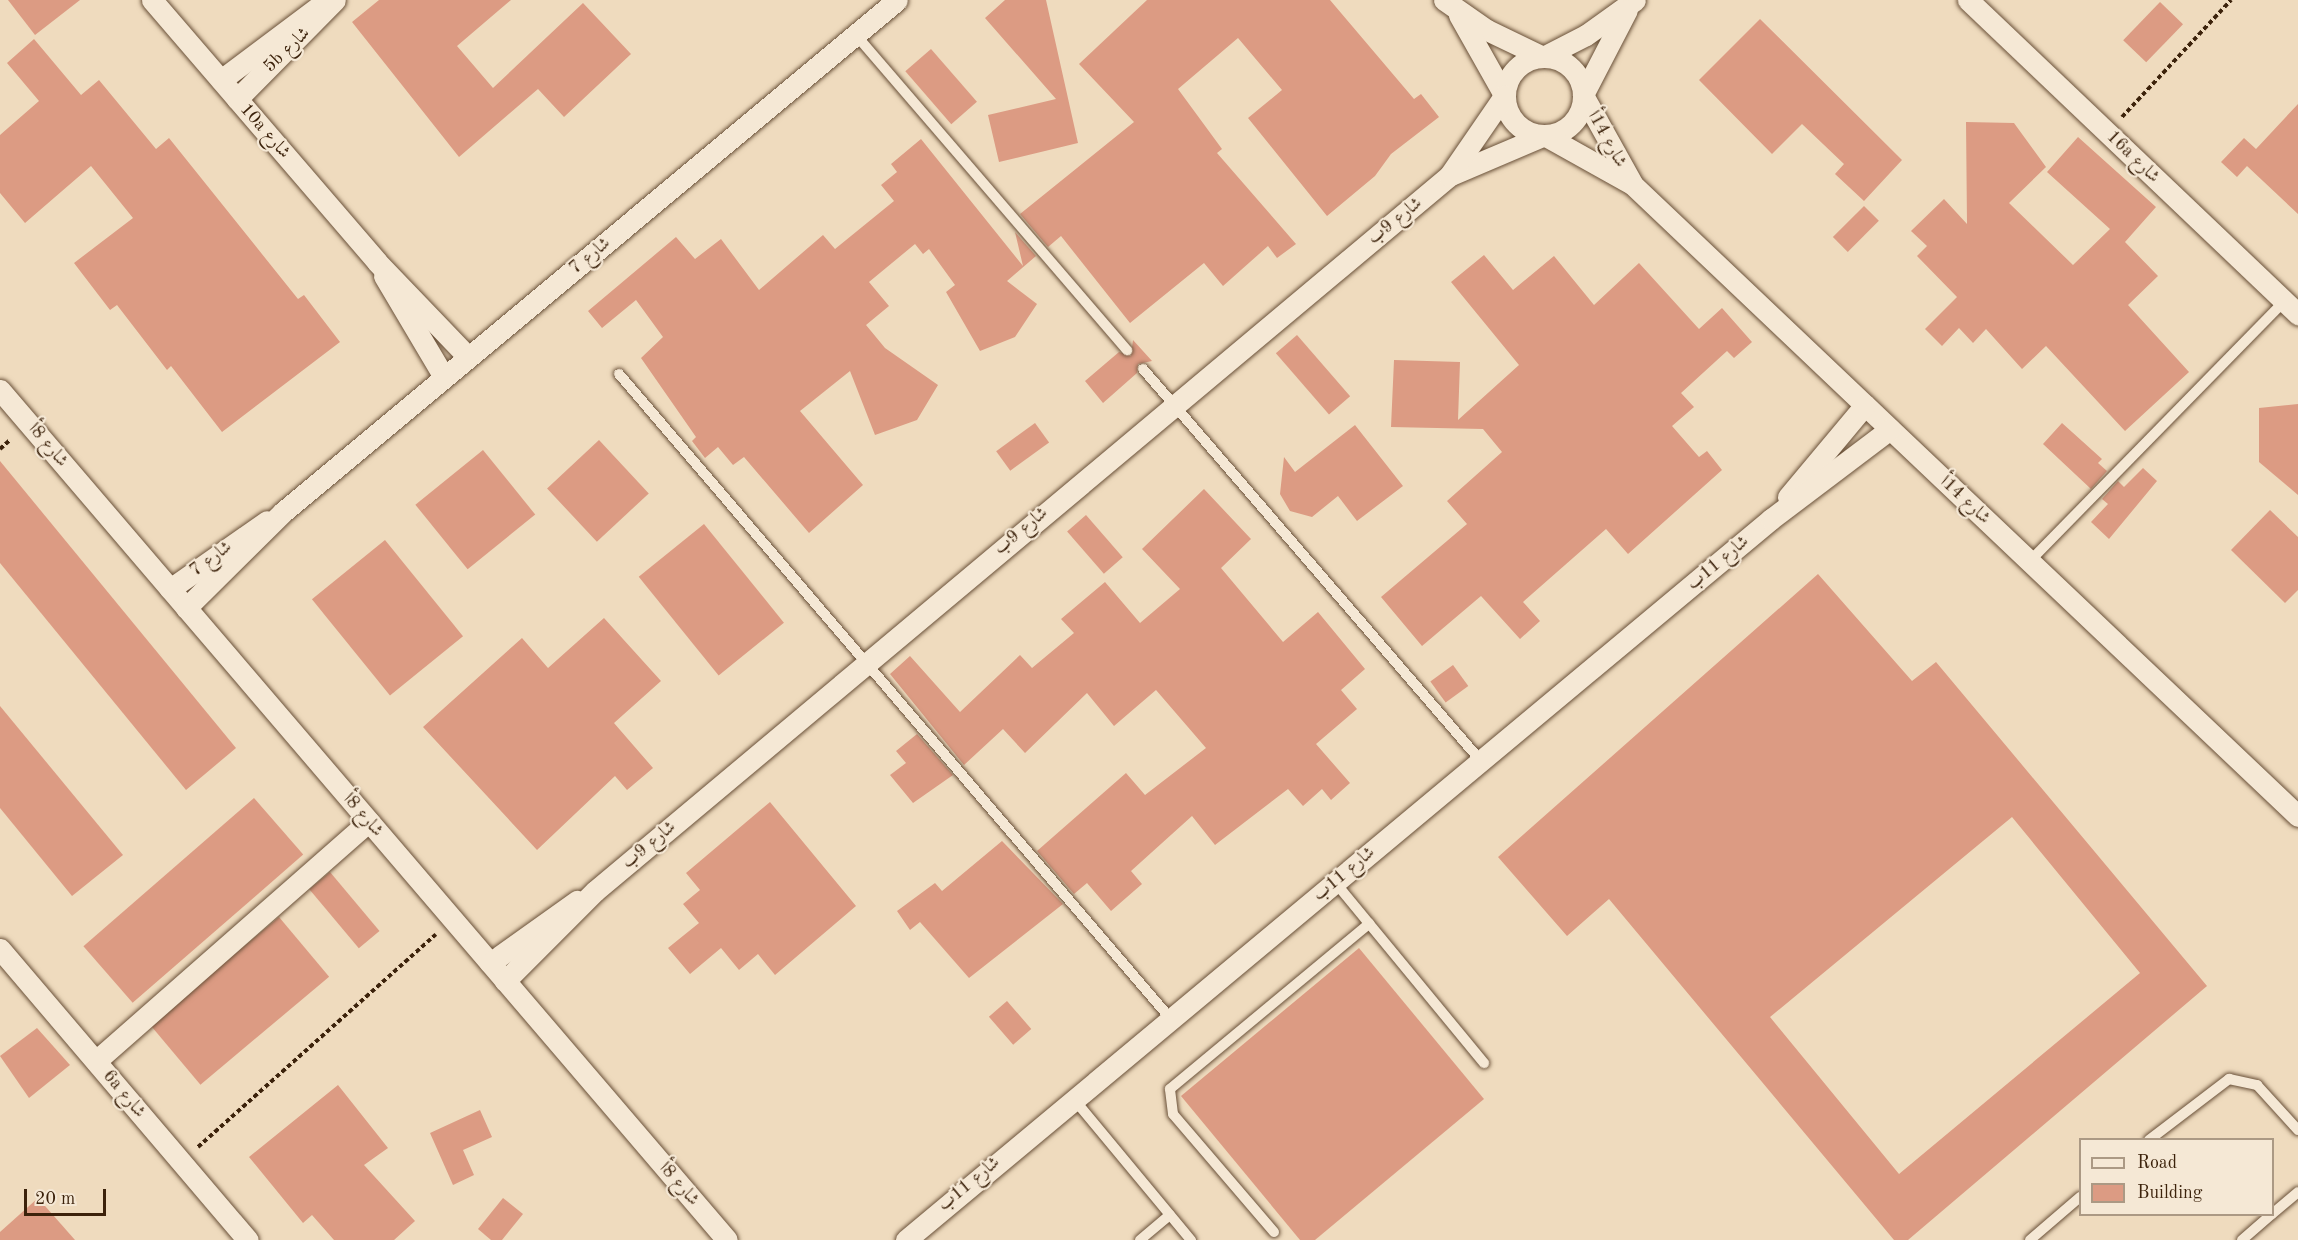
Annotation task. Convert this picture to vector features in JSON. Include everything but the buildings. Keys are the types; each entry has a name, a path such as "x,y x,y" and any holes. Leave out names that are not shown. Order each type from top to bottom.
{"street":[{"name":"10a شارع","path":"152,0 377,262 468,357"},
{"name":"5b شارع","path":"220,80 330,0"},
{"name":"5b شارع","path":"237,99 335,0"},
{"name":"شارع 7","path":"186,608 283,512 897,0"},
{"name":"16a شارع","path":"1968,0 2291,307"},
{"path":"1504,96 1513,71 1543,57 1633,2"},
{"path":"1451,6 1520,127 1545,136 1575,119 1583,95 1633,2"},
{"path":"1451,6 1543,57 1567,64 1583,95"},
{"name":"شارع 14أ","path":"1583,95 1632,184"},
{"name":"شارع 9ب","path":"505,981 595,891 1173,403 1449,176 1504,96"},
{"name":"شارع 14أ","path":"1545,136 1632,184 2298,816"},
{"name":"شارع 9ب","path":"1449,176 1545,136"},
{"name":"10a شارع","path":"377,262 444,378"},
{"name":"شارع 8أ","path":"0,390 727,1240"},
{"name":"شارع 11ب","path":"1771,519 1865,405"},
{"name":"شارع 11ب","path":"894,1240 911,1234 1771,519 1890,429"},
{"name":"شارع 7","path":"170,589 283,512"},
{"path":"96,1061 369,821"},
{"name":"شارع 9ب","path":"490,963 595,891"},
{"name":"6a شارع","path":"0,949 249,1240"}],"lane":[{"path":"856,35 1127,350"},
{"path":"2030,561 2291,307"},
{"path":"1143,369 1480,760"},
{"path":"619,374 1170,1018"},
{"path":"1334,881 1484,1063"},
{"path":"1274,1232 1173,1114 1170,1089 1369,924"},
{"path":"2151,1138 2212,1087 2229,1079 2257,1085 2298,1130"},
{"path":"1072,1098 1191,1240"},
{"path":"2274,1212 2298,1192"},
{"path":"2030,1240 2079,1198"},
{"path":"1140,1240 1170,1215"},
{"path":"2242,1240 2270,1216"}],"path":[{"path":"2108,133 2232,0"},
{"path":"182,1162 452,919"}]}
